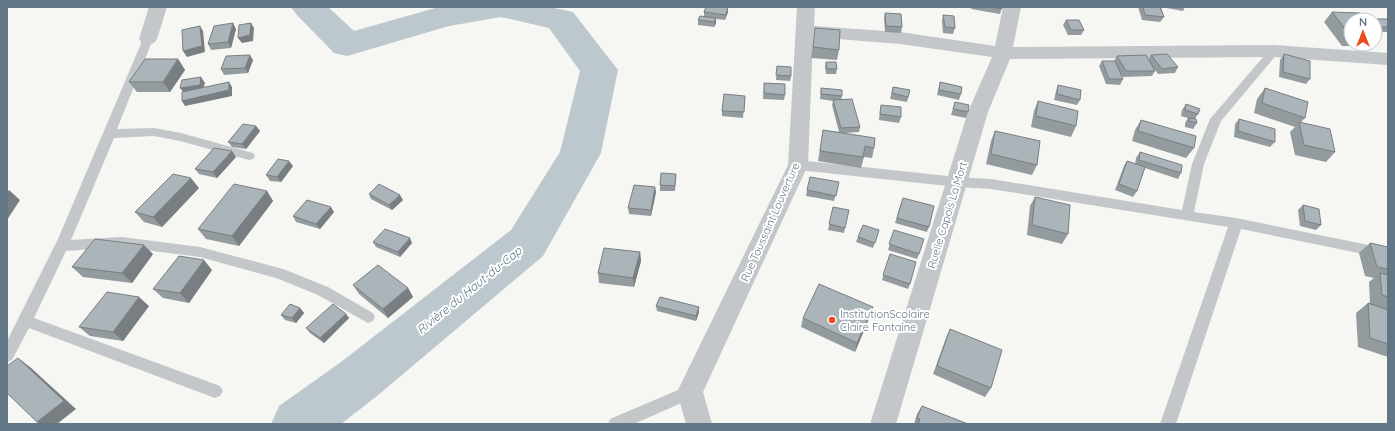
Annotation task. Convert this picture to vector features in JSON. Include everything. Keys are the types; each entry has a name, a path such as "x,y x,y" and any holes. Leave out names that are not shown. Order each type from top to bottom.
{"street":[{"path":"148,39 158,7"},
{"name":"Rue Toussaint Louverture","path":"690,392 798,165 806,31 806,7"},
{"name":"Ruelle Capois La Mort","path":"883,424 978,112 1003,54 1012,7"},
{"path":"806,31 900,38 1003,54 1274,51 1388,59"},
{"path":"690,392 699,424"}],"lane":[{"path":"7,355 26,321 62,246 148,39"},
{"path":"1187,216 1198,164 1216,119 1274,51"},
{"path":"109,134 154,132 181,137 249,156"},
{"path":"798,165 956,182 991,184 1236,223 1388,254"},
{"path":"1168,424 1236,223"},
{"path":"62,246 122,242 200,252 278,273 324,291 368,317"},
{"path":"26,321 215,391"},
{"path":"616,424 690,392"}],"building":[{"path":"706,7 728,7 726,15 704,12"},
{"path":"1143,7 1160,7 1164,17 1145,15"},
{"path":"1332,12 1343,12 1343,26"},
{"path":"885,13 901,14 902,27 886,26"},
{"path":"943,15 954,16 955,28 945,27"},
{"path":"700,16 716,18 714,22 698,20"},
{"path":"1383,19 1388,19 1388,27 1383,27"},
{"path":"1066,20 1079,20 1084,30 1071,30"},
{"path":"233,23 228,42 208,44 214,26"},
{"path":"251,23 250,35 238,38 239,25"},
{"path":"200,26 202,46 183,51 182,30"},
{"path":"815,28 840,30 839,50 813,47"},
{"path":"1167,54 1178,67 1162,69 1151,55"},
{"path":"1284,54 1310,61 1310,79 1283,72"},
{"path":"250,55 245,68 221,69 226,56"},
{"path":"1146,55 1155,71 1126,71 1117,56"},
{"path":"145,59 178,59 163,82 129,82"},
{"path":"1102,61 1115,61 1123,79 1109,79"},
{"path":"826,62 836,62 837,69 827,69"},
{"path":"777,66 791,67 791,76 776,75"},
{"path":"201,77 200,85 180,88 182,80"},
{"path":"229,82 229,90 182,101 182,92"},
{"path":"940,82 962,87 961,94 939,90"},
{"path":"764,83 785,84 785,95 764,93"},
{"path":"1058,85 1081,90 1080,100 1057,94"},
{"path":"893,87 910,90 908,97 892,93"},
{"path":"821,88 842,90 842,96 821,94"},
{"path":"1265,88 1308,102 1305,118 1262,103"},
{"path":"724,94 745,96 744,112 722,111"},
{"path":"852,99 860,127 841,128 833,100"},
{"path":"1038,101 1078,111 1076,126 1036,116"},
{"path":"955,102 969,105 968,112 953,109"},
{"path":"1186,104 1200,109 1198,114 1185,110"},
{"path":"881,105 901,107 901,117 880,114"},
{"path":"1189,118 1196,119 1197,123 1189,121"},
{"path":"1239,119 1275,129 1275,142 1238,131"},
{"path":"1141,120 1196,136 1194,148 1138,131"},
{"path":"1299,122 1330,129 1335,152 1304,145"},
{"path":"243,124 256,126 242,144 228,142"},
{"path":"823,130 875,138 874,148 865,146 863,157 820,151"},
{"path":"995,131 1040,141 1037,165 991,154"},
{"path":"214,148 232,151 213,172 195,169"},
{"path":"1140,152 1182,165 1181,173 1139,160"},
{"path":"278,159 289,161 277,177 266,175"},
{"path":"1127,161 1145,167 1137,191 1119,184"},
{"path":"661,173 676,174 675,186 660,185"},
{"path":"173,174 191,178 153,217 135,212"},
{"path":"810,177 839,182 836,196 807,190"},
{"path":"234,184 267,191 232,236 198,229"},
{"path":"379,184 400,195 389,205 369,194"},
{"path":"634,185 655,187 651,210 628,208"},
{"path":"1035,197 1070,205 1068,234 1032,225"},
{"path":"903,198 934,206 929,227 897,218"},
{"path":"307,200 331,207 316,224 293,216"},
{"path":"1303,205 1319,209 1321,225 1305,221"},
{"path":"833,207 849,210 845,228 829,224"},
{"path":"863,225 879,230 875,243 858,237"},
{"path":"385,229 410,238 398,252 373,242"},
{"path":"894,230 924,239 919,254 889,244"},
{"path":"95,239 144,245 122,273 72,267"},
{"path":"1370,243 1388,247 1388,269 1377,267"},
{"path":"604,248 640,252 633,278 598,273"},
{"path":"890,254 916,262 910,284 883,275"},
{"path":"179,256 204,260 180,293 153,289"},
{"path":"378,265 408,288 383,309 353,285"},
{"path":"1380,273 1388,275 1388,297 1382,295"},
{"path":"819,284 873,307 857,343 803,318"},
{"path":"107,292 139,297 113,332 79,327"},
{"path":"660,297 699,307 696,316 656,306"},
{"path":"1368,303 1388,310 1388,344 1370,338"},
{"path":"290,304 300,308 292,318 281,315"},
{"path":"333,304 346,314 320,338 306,328"},
{"path":"950,329 1002,350 991,388 937,366"},
{"path":"18,358 64,401 37,422 7,393 7,366"},
{"path":"922,406 968,424 918,424 920,419 917,418"}],"waterway":[{"name":"Rivière du Haut-du-Cap","path":"298,424 359,379 527,243 580,153 599,70 561,20 501,7 445,16 347,45 308,7"}],"place":[{"name":"InstitutionScolaire Claire Fontaine","path":"832,320"}]}
